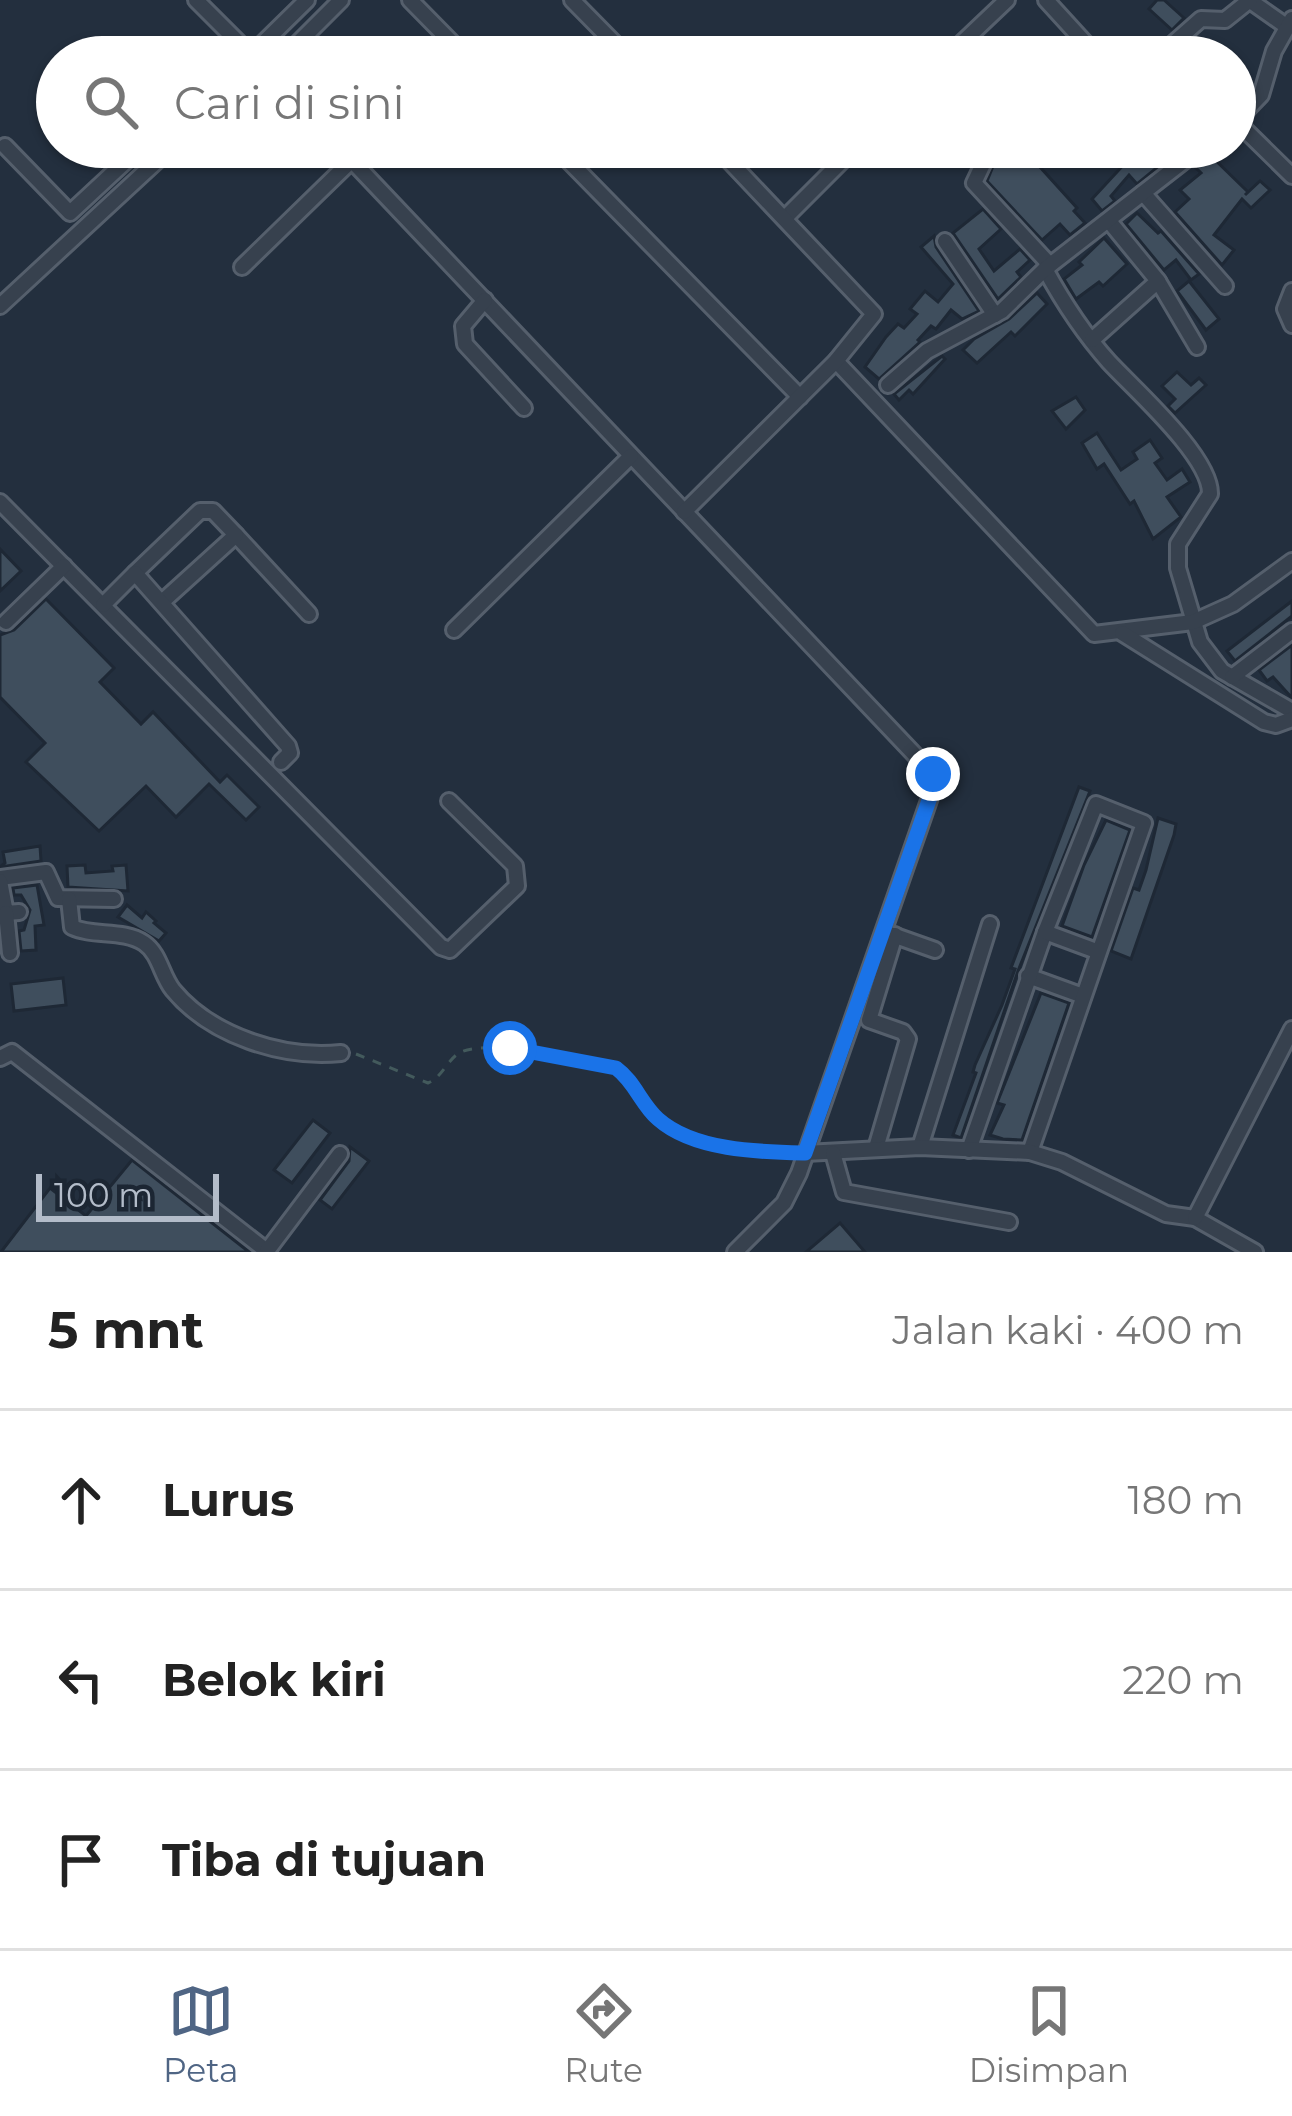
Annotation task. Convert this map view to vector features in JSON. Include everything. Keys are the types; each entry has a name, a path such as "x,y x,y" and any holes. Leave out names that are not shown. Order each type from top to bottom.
{"street":[{"path":"196,0 229,36"},
{"path":"266,36 307,0"},
{"path":"305,36 341,0"},
{"path":"410,0 445,36"},
{"path":"572,0 607,36"},
{"path":"969,36 1007,0"},
{"path":"1046,0 1079,36"},
{"path":"1182,36 1202,19 1225,20 1249,0 1289,23 1256,101"},
{"path":"1256,141 1292,176"},
{"path":"4,146 70,213 118,168"},
{"path":"0,306 149,168"},
{"path":"242,267 344,168"},
{"path":"360,168 933,774 934,786 888,933 805,1153 784,1203 735,1252"},
{"path":"576,168 800,397"},
{"path":"684,512 836,361 874,311 736,168"},
{"path":"785,218 835,168"},
{"path":"981,168 974,183 1048,267 1092,340 1209,480 1210,494 1178,544 1178,568 1204,651 1232,677 1291,711 1276,725 1264,722 1122,633"},
{"path":"888,385 927,351 995,316 1171,168"},
{"path":"1143,193 1225,286"},
{"path":"1109,221 1158,281 1197,347"},
{"path":"945,241 995,316"},
{"path":"1092,340 1158,281"},
{"path":"1292,291 1285,309 1292,325"},
{"path":"485,300 464,326 465,344 524,408"},
{"path":"836,361 1091,632 1122,633 1193,622 1233,604 1292,561"},
{"path":"454,630 631,456"},
{"path":"0,502 450,950 520,878 515,866 449,801"},
{"path":"103,605 200,511 213,511 309,614"},
{"path":"162,602 236,535"},
{"path":"6,622 64,566"},
{"path":"135,573 288,746 290,753 281,762"},
{"path":"1232,677 1292,631"},
{"path":"969,1150 1028,976 1092,807 1100,804 1141,818 1144,826 1030,1152"},
{"path":"10,952 12,912 0,879 46,872 55,896 114,898"},
{"path":"69,899 71,927 147,945 172,989 226,1032 320,1055 341,1053"},
{"path":"920,1147 990,924"},
{"path":"1045,932 1099,952"},
{"path":"888,933 935,950"},
{"path":"876,1148 908,1039 903,1032 869,1020 888,933"},
{"path":"1028,976 1083,996"},
{"path":"1195,1218 1292,1029"},
{"path":"0,1058 12,1052 268,1251 340,1154"},
{"path":"805,1153 920,1147 1030,1152 1062,1162 1166,1214 1195,1218 1255,1252"},
{"path":"833,1153 844,1192 1009,1222"}],"path":[{"path":"341,1053 363,1054 428,1083 466,1050 510,1048 592,1062 616,1068 630,1078 660,1121 689,1135 765,1153 805,1153"}],"building":[{"path":"1157,0 1164,0 1184,18 1172,30 1149,9"},
{"path":"992,168 1041,168 1085,223 1070,235 1060,224 1042,240 987,181"},
{"path":"1121,168 1157,168 1137,184 1129,175 1111,196 1115,201 1102,211 1092,199"},
{"path":"1196,168 1223,168 1248,192 1245,195 1260,181 1270,190 1251,208 1242,199 1214,235 1234,250 1222,265 1175,212 1189,199 1180,190 1201,173"},
{"path":"983,209 1001,229 979,249 994,271 1020,249 1030,260 1017,272 1021,277 998,299 953,233"},
{"path":"1137,213 1161,231 1199,274 1191,280 1176,260 1164,270 1126,224"},
{"path":"934,236 936,247 979,311 962,319 951,310 879,379 865,367 886,337 917,314 910,309 925,291 938,302 953,284 921,247"},
{"path":"1104,238 1127,264 1103,286 1099,282 1076,299 1064,279"},
{"path":"1189,281 1219,319 1206,330 1177,291"},
{"path":"1037,293 1047,304 1015,336 1011,332 977,363 963,350 1009,319"},
{"path":"942,356 945,359 913,394 909,390 899,400 894,394"},
{"path":"1177,372 1191,385 1199,378 1206,385 1175,413 1168,406 1175,399 1162,386"},
{"path":"1076,397 1085,410 1066,429 1052,411"},
{"path":"1097,433 1121,470 1137,459 1133,452 1150,440 1162,458 1155,463 1167,480 1182,469 1190,482 1167,497 1181,517 1153,539 1134,501 1130,504 1104,464 1097,469 1082,443"},
{"path":"0,549 21,571 0,591"},
{"path":"46,599 114,668 100,682 141,724 153,712 220,782 227,775 259,807 246,820 209,784 176,817 146,786 99,831 26,762 45,743 0,697 0,635 14,630"},
{"path":"1292,601 1292,616 1235,661 1227,651"},
{"path":"1292,645 1292,698 1273,677 1267,681 1259,670"},
{"path":"1079,787 1090,791 1018,971 961,1138 953,1135 975,1065 1002,1005 1015,969 1011,968"},
{"path":"1158,818 1176,824 1174,835 1131,959 1111,951 1133,888 1139,890"},
{"path":"1106,820 1130,830 1092,937 1062,926"},
{"path":"40,846 41,861 0,867 5,863 3,852"},
{"path":"85,865 86,873 126,865 128,891 68,887 67,866"},
{"path":"37,885 44,925 35,926 36,950 21,951 19,931 24,930 30,910 13,888"},
{"path":"127,905 142,918 146,912 156,921 166,933 159,941 118,917"},
{"path":"63,978 66,1005 14,1011 11,984"},
{"path":"1041,993 1069,1003 1022,1140 990,1135 1004,1105 997,1103"},
{"path":"313,1120 330,1133 292,1183 274,1170"},
{"path":"350,1147 369,1161 332,1209 320,1200 349,1161"},
{"path":"132,1160 249,1252 1,1252 50,1188 86,1216"},
{"path":"840,1223 865,1252 806,1252"}],"route":[{"path":"510,1048 616,1068 630,1078 660,1121 689,1135 765,1153 805,1153 934,786 933,774"}]}
